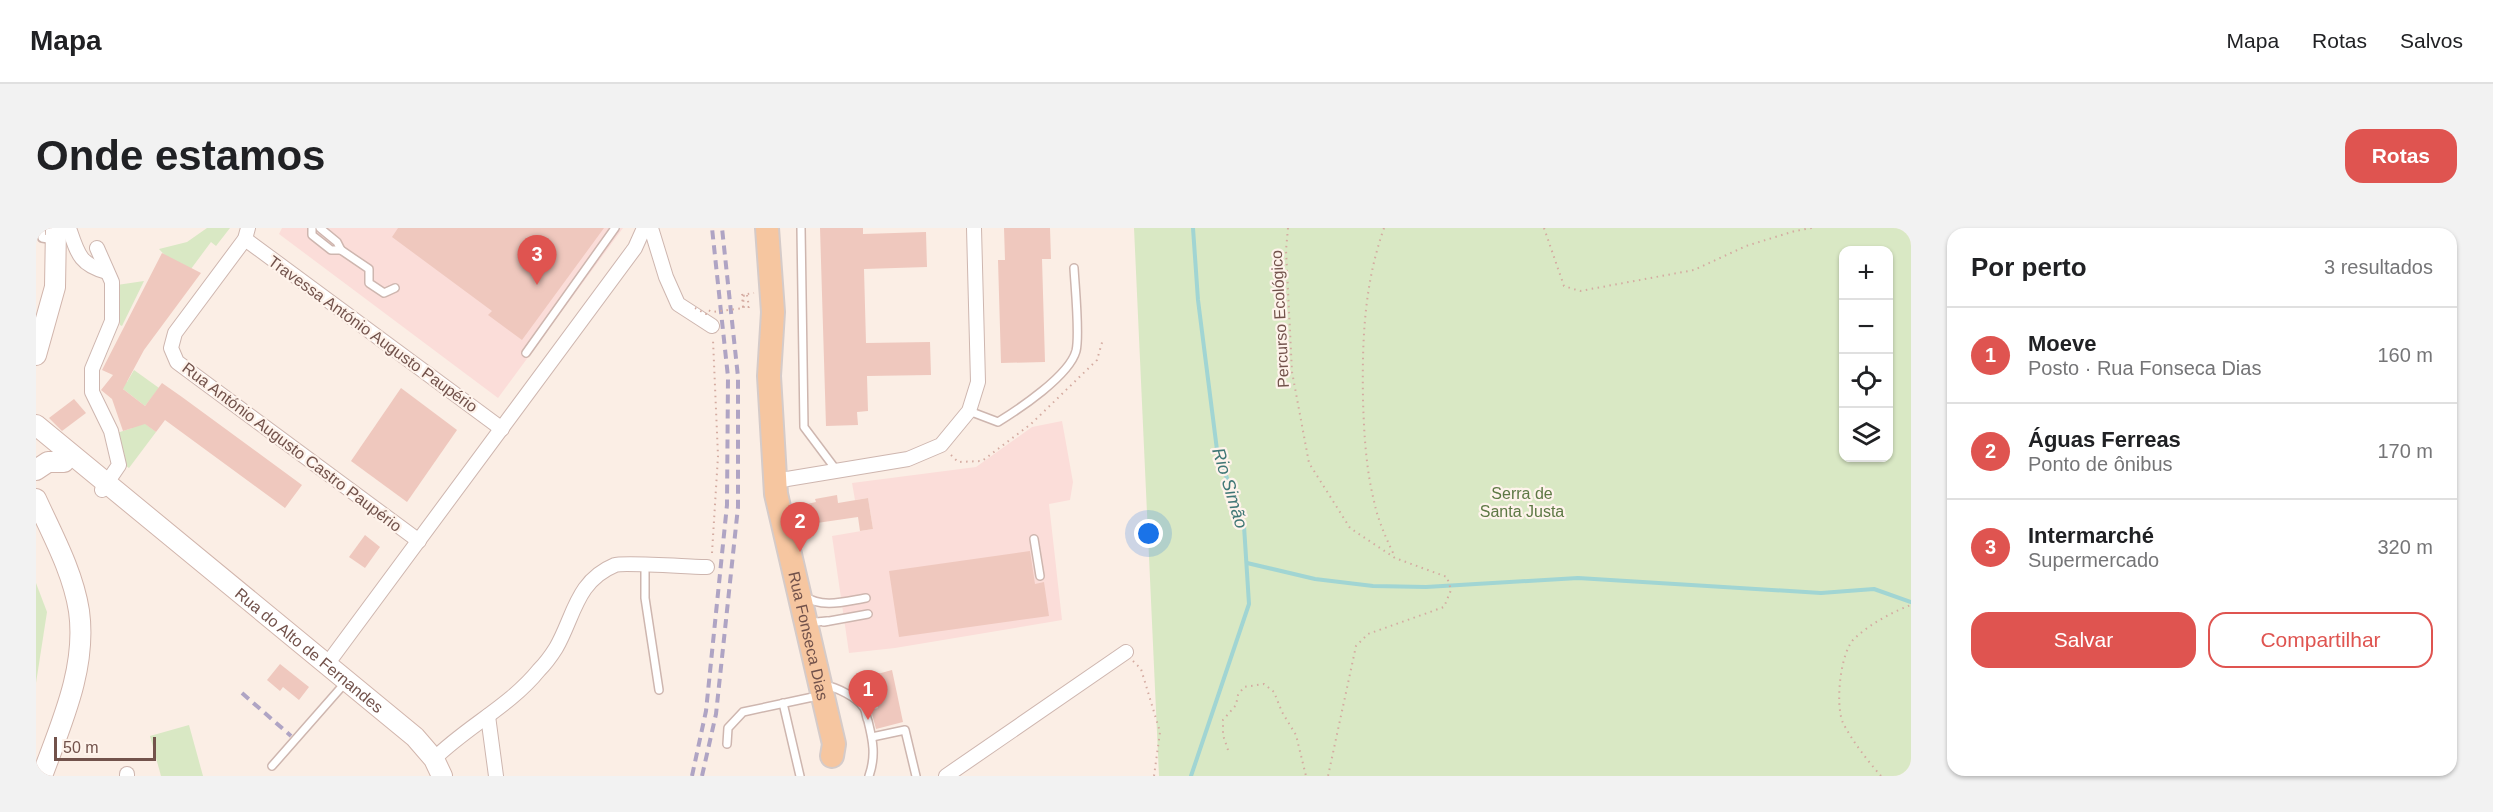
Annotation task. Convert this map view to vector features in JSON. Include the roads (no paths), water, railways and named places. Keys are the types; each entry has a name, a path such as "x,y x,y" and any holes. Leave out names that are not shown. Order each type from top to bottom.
{"main road":[{"name":"Rua Fonseca Dias","path":"767,228 772,312 769,376 770,488 780,516 791,578 811,609 805,642 815,691"},
{"path":"36,355 55,287 50,234"},
{"name":"Rua Fonseca Dias","path":"769,265 758,389 780,570 815,691 834,744 834,766"},
{"name":"Rua do Alto de Fernandes","path":"36,425 105,486 168,533 415,737 438,768"},
{"name":"Rua do Alto de Fernandes","path":"36,442 63,462 105,486"},
{"path":"36,470 48,462 63,462"},
{"path":"36,499 72,586 79,610 80,632 73,693 42,776"}],"street":[{"name":"Rua António Augusto Castro Paupério","path":"328,663 635,248 644,228"},
{"path":"651,228 666,277 678,304 712,326"},
{"path":"770,488 837,471 908,459 941,445 969,411 978,381 974,228"},
{"path":"50,234 70,231 78,255 91,268 107,272"},
{"name":"Rua António Augusto Castro Paupério","path":"246,234 175,333 171,348 177,362 419,541"},
{"name":"Travessa António Augusto Paupério","path":"246,234 502,429"},
{"path":"97,248 112,282 112,321 92,369 92,392 111,431 118,465 105,486"},
{"path":"438,768 451,742 488,716 538,672 556,648 569,615 591,579 617,564 707,567"},
{"path":"946,776 1126,652"},
{"path":"488,716 496,776"}],"lane":[{"path":"41,228 50,234"},
{"path":"312,228 312,235 331,250 341,250"},
{"path":"320,228 337,242 341,250 369,269 369,283 376,290 384,293 395,288"},
{"path":"526,353 615,228"},
{"path":"801,228 804,427 837,471"},
{"path":"969,411 998,422 1025,406 1071,363 1077,349 1074,268"},
{"path":"1034,539 1040,576"},
{"path":"645,566 645,598 659,690"},
{"path":"866,598 811,609 816,621 868,614"},
{"path":"805,642 818,625 826,621"},
{"path":"272,766 347,680"},
{"path":"727,744 728,728 743,712 783,703 832,686 864,708 872,737 874,763 869,776"},
{"path":"783,703 800,776"},
{"path":"872,737 905,730 916,776"}],"waterway":[{"name":"Rio Simão","path":"1191,776 1249,604 1244,526 1217,450 1198,300 1193,228"},
{"path":"1247,563 1315,579 1373,586 1426,587 1578,578 1821,593 1874,589 1911,602"}],"railway":[{"path":"692,776 706,711 727,505 728,377 712,228"},
{"path":"702,776 716,714 738,507 738,377 722,228"},
{"path":"242,693 291,736"}],"place":[{"name":"Intermarché","path":"537,285"},
{"name":"Águas Ferreas","path":"800,552"},
{"name":"Moeve","path":"868,720"}],"park label":[{"name":"Serra de Santa Justa","path":"1522,502"}]}
